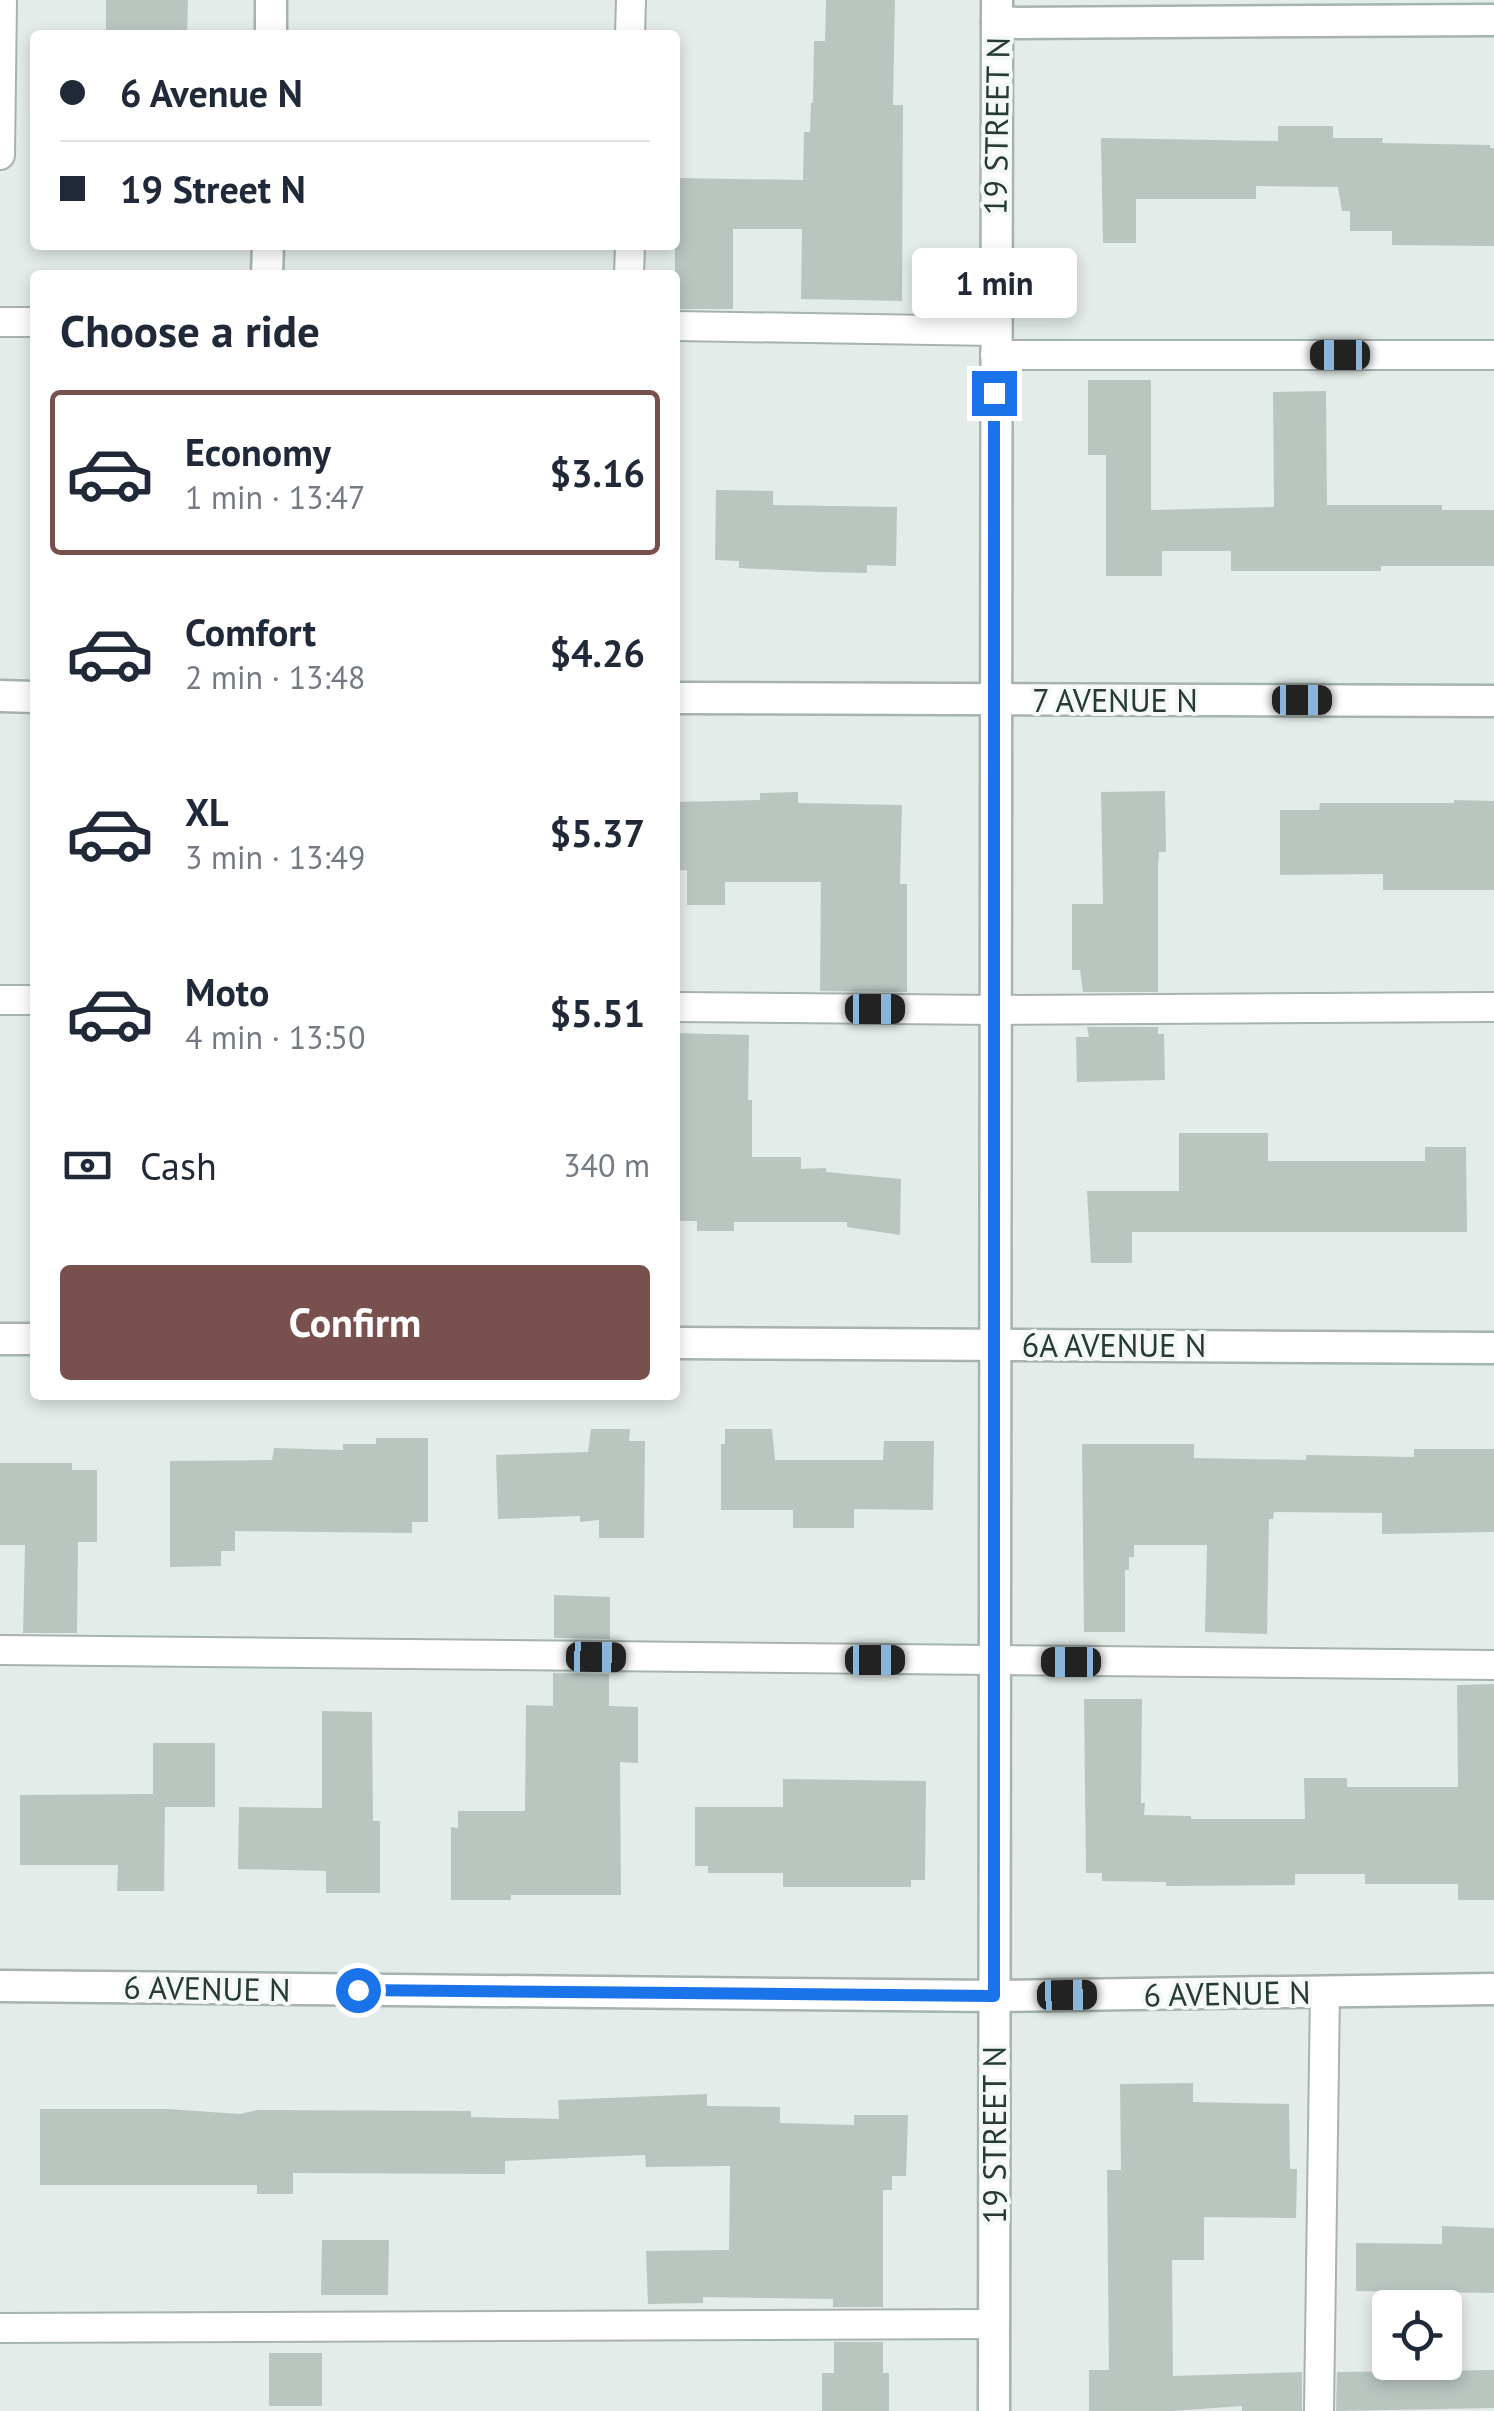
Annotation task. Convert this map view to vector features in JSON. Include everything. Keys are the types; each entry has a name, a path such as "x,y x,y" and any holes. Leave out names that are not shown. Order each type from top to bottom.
{"street":[{"path":"270,30 271,0"},
{"path":"997,12 1494,20"},
{"name":"19 STREET N","path":"994,2411 997,12"},
{"path":"0,696 30,696"},
{"name":"7 AVENUE N","path":"680,698 1494,701"},
{"path":"0,1338 30,1339"},
{"name":"6A AVENUE N","path":"680,1343 1494,1348"},
{"name":"6 AVENUE N","path":"0,1986 994,1996 1494,1989"}],"lane":[{"path":"0,154 2,0"},
{"path":"630,0 630,30"},
{"path":"0,322 30,322"},
{"path":"680,326 994,343 1494,355"},
{"path":"0,1000 30,1000"},
{"path":"680,1007 1494,1007"},
{"path":"0,1650 1494,1665"},
{"path":"1320,2411 1325,1991"},
{"path":"0,2328 994,2324"}],"building":[{"path":"106,0 188,0 187,30 106,30"},
{"path":"826,0 895,0 893,105 903,105 902,301 801,299 802,229 733,229 733,309 680,309 680,270 675,270 675,250 680,250 680,178 803,180 804,132 810,132 813,103 814,41 825,41"},
{"path":"1278,126 1333,126 1333,138 1383,138 1382,143 1490,145 1494,148 1494,246 1392,245 1392,231 1350,231 1350,211 1342,211 1338,187 1256,186 1256,199 1136,199 1136,243 1103,243 1101,138 1278,141"},
{"path":"1088,380 1151,380 1151,510 1274,507 1273,392 1326,391 1327,505 1442,505 1442,510 1494,510 1494,566 1231,571 1231,551 1162,551 1162,576 1106,576 1106,455 1088,455"},
{"path":"716,490 773,491 773,505 897,507 896,566 867,565 867,573 821,572 739,568 739,561 715,560"},
{"path":"1165,791 1166,852 1159,852 1158,868 1158,992 1083,992 1080,970 1072,970 1072,904 1103,904 1101,792"},
{"path":"798,792 798,803 902,805 900,884 907,884 907,992 820,991 821,882 725,882 725,905 687,905 687,870 680,871 680,802 760,800 760,793"},
{"path":"1494,801 1494,890 1383,890 1383,874 1280,875 1280,810 1319,810 1320,803"},
{"path":"1087,1027 1158,1027 1158,1034 1164,1034 1165,1080 1077,1082 1076,1037 1089,1037"},
{"path":"680,1033 749,1035 752,1157 801,1157 801,1169 826,1168 826,1172 901,1179 900,1235 847,1227 847,1222 734,1222 734,1231 697,1231 697,1221 680,1221"},
{"path":"1179,1133 1268,1133 1268,1161 1425,1161 1425,1147 1466,1147 1467,1232 1132,1232 1132,1263 1091,1263 1087,1191 1179,1191"},
{"path":"591,1429 630,1429 629,1441 645,1441 644,1538 599,1538 599,1520 580,1522 580,1516 498,1519 496,1455 588,1452"},
{"path":"725,1429 772,1429 775,1460 883,1460 884,1441 934,1441 933,1510 854,1509 854,1528 793,1528 793,1510 721,1510 721,1444 725,1444"},
{"path":"376,1438 428,1438 428,1522 412,1522 412,1533 235,1531 235,1551 221,1551 221,1566 170,1567 170,1461 272,1460 274,1448 343,1450 343,1444 376,1444"},
{"path":"1082,1444 1194,1444 1194,1458 1306,1460 1306,1455 1414,1457 1414,1449 1494,1449 1494,1532 1382,1534 1382,1513 1274,1512 1273,1519 1269,1519 1267,1634 1205,1632 1207,1545 1134,1545 1134,1557 1129,1557 1129,1570 1125,1570 1125,1632 1084,1632"},
{"path":"0,1463 72,1463 72,1470 97,1470 97,1542 78,1542 77,1633 23,1633 25,1545 0,1545"},
{"path":"554,1595 610,1597 610,1639 554,1638"},
{"path":"553,1673 609,1674 609,1706 638,1707 638,1763 620,1762 621,1895 511,1895 511,1900 451,1900 451,1827 458,1828 458,1811 525,1811 526,1705 553,1706"},
{"path":"1494,1684 1494,1900 1458,1900 1458,1884 1365,1884 1365,1874 1295,1874 1295,1885 1166,1886 1166,1882 1102,1881 1102,1873 1086,1873 1084,1699 1142,1699 1144,1815 1305,1819 1304,1778 1347,1778 1347,1787 1458,1787 1457,1685"},
{"path":"322,1711 372,1712 373,1821 380,1821 380,1893 326,1893 326,1871 238,1869 239,1807 322,1808"},
{"path":"153,1743 215,1743 215,1807 165,1807 164,1891 117,1891 118,1865 20,1865 20,1795 153,1794"},
{"path":"783,1779 926,1781 925,1880 911,1880 911,1887 783,1887 783,1873 708,1873 708,1866 695,1866 695,1807 783,1807"},
{"path":"1193,2083 1193,2102 1289,2104 1290,2169 1297,2169 1296,2218 1204,2217 1204,2260 1172,2260 1173,2376 1302,2372 1302,2411 1242,2411 1242,2406 1089,2411 1089,2370 1109,2370 1107,2170 1121,2170 1120,2084"},
{"path":"707,2094 707,2106 780,2107 780,2123 854,2125 854,2115 908,2115 906,2176 892,2176 892,2190 883,2190 883,2307 833,2307 833,2299 703,2297 703,2303 648,2304 646,2251 729,2250 730,2166 646,2167 645,2155 505,2161 505,2174 293,2173 293,2194 257,2194 257,2185 40,2185 40,2109 168,2109 240,2114 257,2110 471,2111 471,2117 559,2119 558,2100"},
{"path":"1442,2226 1494,2228 1494,2293 1356,2291 1356,2243 1442,2244"},
{"path":"322,2240 389,2240 388,2295 321,2295"},
{"path":"834,2342 883,2342 883,2373 889,2373 889,2411 822,2411 822,2373 834,2373"},
{"path":"269,2353 322,2353 322,2406 269,2406"},
{"path":"1462,2370 1494,2370 1494,2408 1336,2411 1337,2372 1372,2372 1372,2380 1462,2380"}],"route":[{"path":"358,1990 994,1996 994,393"}]}
